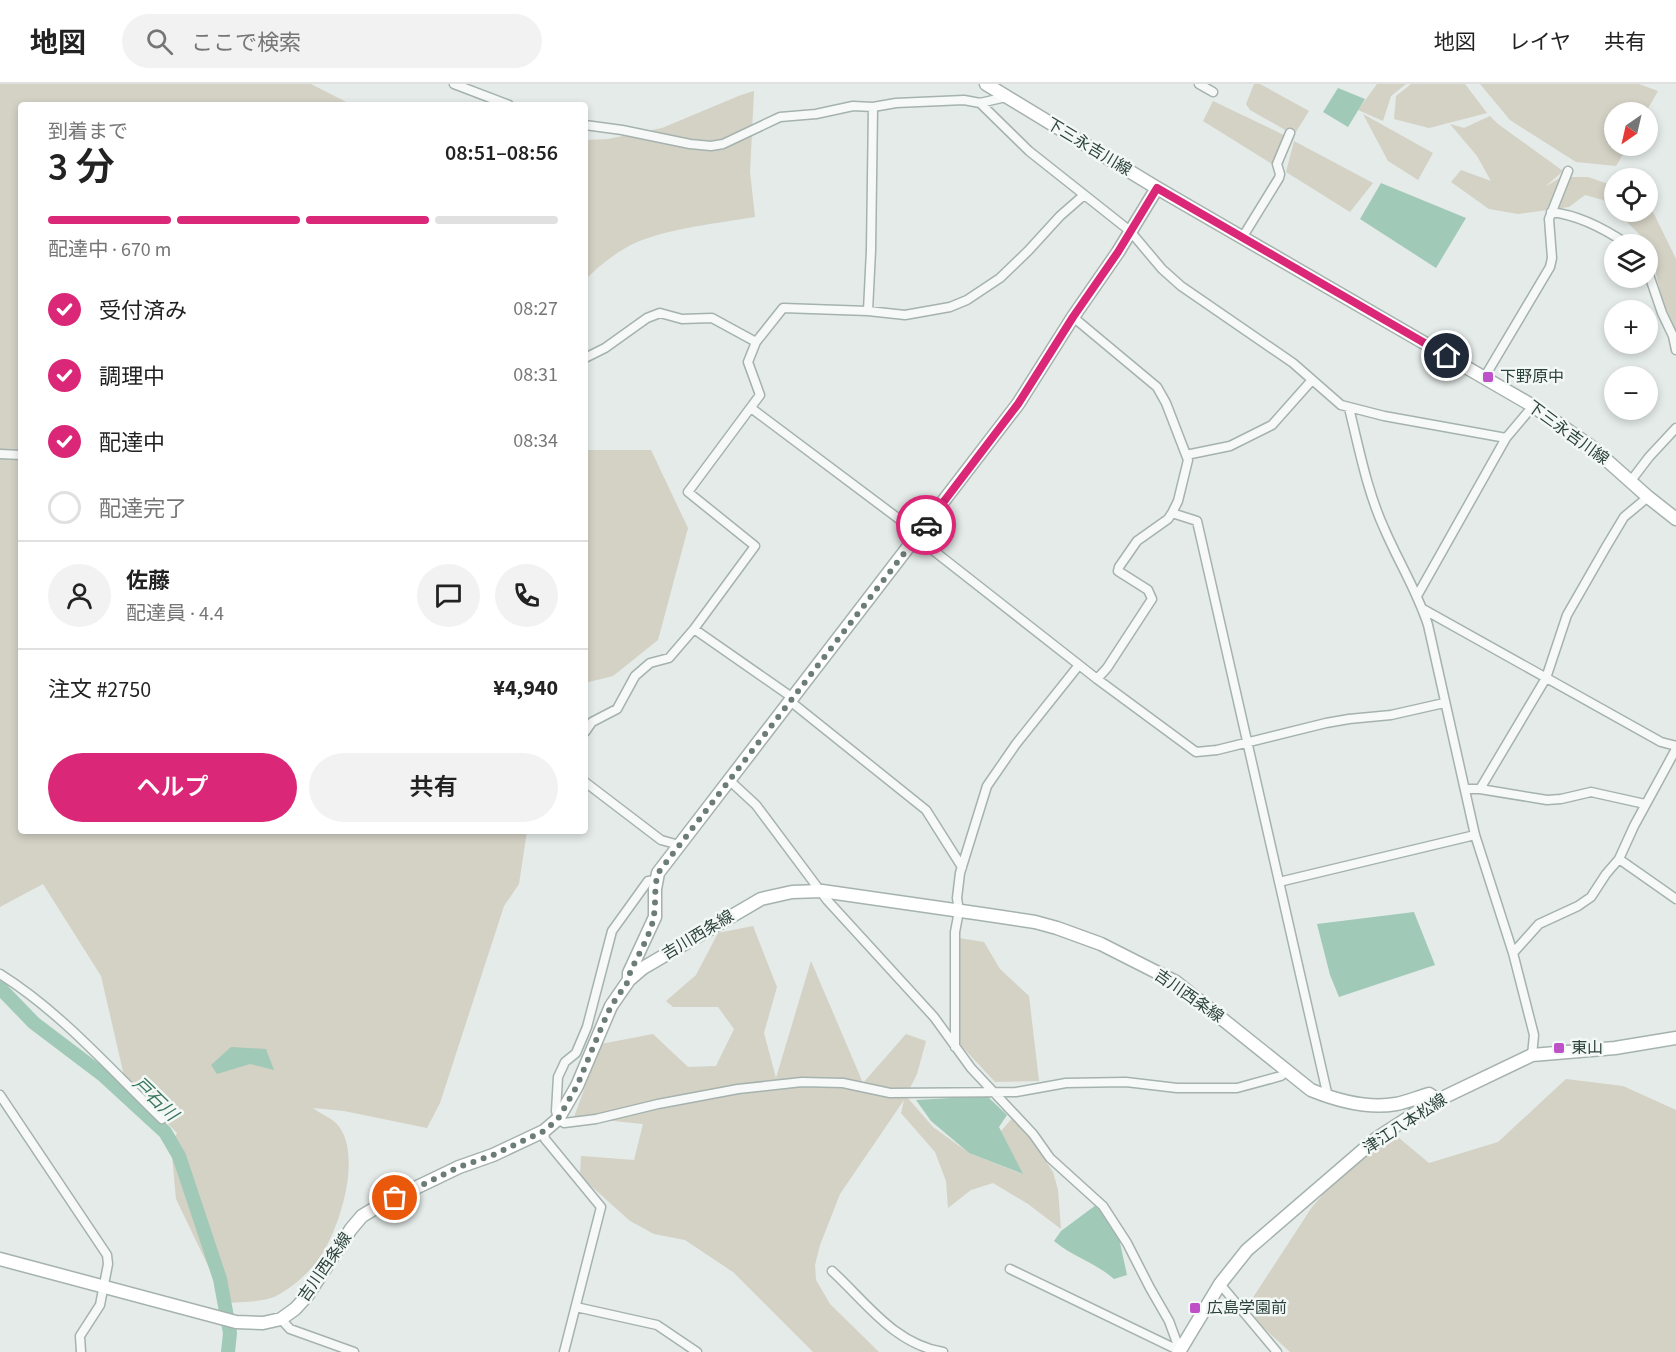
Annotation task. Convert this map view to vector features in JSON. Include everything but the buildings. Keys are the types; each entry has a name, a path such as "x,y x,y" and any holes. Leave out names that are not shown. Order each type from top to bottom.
{"main road":[{"name":"下三永吉川線","path":"986,84 1157,188 1533,406 1593,448 1676,519"},
{"path":"629,980 654,917 658,873 1018,404 1157,188"},
{"name":"吉川西条線","path":"281,1319 307,1296 362,1216 459,1167 493,1155 544,1131 558,1119 577,1086 611,1006 629,980 644,968 761,898 792,892 822,891 1035,922 1057,928 1101,944 1176,982 1311,1090 1356,1104 1398,1104 1429,1094 1438,1100"},
{"name":"津江八本松線","path":"1180,1352 1220,1284 1247,1250 1377,1138 1438,1100 1532,1055 1615,1048 1676,1038"},
{"path":"0,1259 236,1322 263,1323 281,1319"}],"street":[{"path":"454,84 501,102"},
{"path":"1199,84 1214,90"},
{"path":"588,124 711,146 723,144 780,117 816,114 853,106 964,100 980,103 1006,97"},
{"path":"980,103 1029,151 1130,231 1162,269 1181,286 1293,363 1341,405 1506,438"},
{"path":"868,311 873,106"},
{"path":"1242,238 1279,178 1277,164 1290,133"},
{"path":"1484,378 1550,267 1552,258 1549,219 1568,171"},
{"path":"588,728 592,722 617,709 635,676 650,663 669,658 754,546 688,492 760,395 748,362 756,342 783,308 868,311 905,315 950,307 967,300 1000,278 1060,216 1084,195"},
{"path":"1551,213 1566,214 1612,234"},
{"path":"1653,288 1673,336 1676,351"},
{"path":"588,356 605,348 647,318 660,313 682,319 712,318 756,342"},
{"path":"1073,317 1157,387 1166,403 1188,460 1178,501 1172,513 1168,519 1137,541 1119,567 1118,571 1148,590 1152,599 1107,668 1097,679"},
{"path":"1186,456 1230,446 1263,431 1272,425 1312,380"},
{"path":"1416,596 1431,574 1506,438 1533,406"},
{"path":"751,408 915,531 920,540 1097,679 1196,752 1217,750 1326,723 1384,717 1444,703"},
{"path":"1349,408 1374,502 1384,530 1423,609 1475,835 1514,953 1534,1035 1532,1055"},
{"path":"1630,482 1676,428"},
{"path":"0,454 18,455"},
{"path":"1480,789 1546,678 1567,615 1624,517 1648,497"},
{"path":"1172,513 1197,521 1328,1097"},
{"path":"1423,609 1661,742 1676,748 1645,804 1619,860 1606,874 1591,897 1578,906 1539,924 1514,953"},
{"path":"694,628 792,700 926,810 962,867"},
{"path":"955,1048 955,932 959,911 957,898 962,867 987,786 1016,744 1079,665"},
{"path":"729,780 756,805 827,900 934,1017 955,1048 1033,1134 1050,1158 1103,1206 1127,1243 1169,1321 1180,1352"},
{"path":"588,784 661,840 679,845"},
{"path":"1465,789 1480,789 1547,800 1592,792 1645,804"},
{"path":"1279,882 1475,835"},
{"path":"1619,860 1676,899"},
{"path":"656,880 648,882 612,931 587,1027 576,1053 566,1062 558,1077 556,1111 558,1119 564,1123 738,1089 802,1082 843,1083 890,1093 1016,1092 1066,1083 1126,1082 1177,1088 1237,1088 1273,1079 1286,1072"},
{"path":"0,974 63,1023 125,1080 162,1119"},
{"path":"0,1095 107,1255 108,1264 100,1305 80,1336 81,1352"},
{"path":"544,1131 545,1139 601,1207 564,1352"},
{"path":"1010,1269 1180,1352"},
{"path":"832,1271 894,1332 923,1346 943,1352"},
{"path":"1220,1284 1277,1352"},
{"path":"576,1307 657,1325 697,1352"},
{"path":"281,1319 290,1329 354,1352"}],"shaded area":[{"path":"0,84 311,84 346,102 18,102 18,834 527,834 519,884 504,906 440,1103 427,1128 344,1111 313,1108 336,1123 344,1136 348,1152 349,1170 346,1190 328,1244 311,1269 276,1296 226,1303 176,1199 171,1145 177,1133 125,1080 101,976 43,884 0,907"},
{"path":"1254,84 1260,84 1309,111 1294,135 1250,110 1246,104"},
{"path":"1377,84 1406,84 1391,96 1383,121 1358,110"},
{"path":"1411,84 1465,84 1487,113 1429,128 1394,119 1396,96"},
{"path":"1480,84 1639,84 1658,91 1652,102 1604,102 1604,156 1622,156 1616,166 1576,162 1510,120"},
{"path":"1338,88 1365,99 1348,127 1323,112"},
{"path":"754,91 750,172 755,217 650,237 609,259 588,277 588,140 608,139 662,128"},
{"path":"1213,101 1286,136 1272,164 1203,121"},
{"path":"1363,114 1433,153 1418,180 1388,161"},
{"path":"1490,116 1563,171 1545,187 1561,177 1588,177 1604,183 1604,201 1585,195 1569,207 1518,214 1489,209 1451,182 1461,170 1491,181 1477,156 1450,124 1464,128"},
{"path":"1294,141 1373,183 1350,212 1286,172"},
{"path":"1381,183 1466,218 1436,268 1360,219"},
{"path":"1627,222 1658,222 1676,259 1676,332 1661,297 1658,283 1658,234 1639,234"},
{"path":"588,450 651,450 688,528 658,640 613,676 588,682"},
{"path":"1414,912 1435,965 1339,997 1330,975 1317,924"},
{"path":"753,926 777,987 764,1033 776,1078 811,961 863,1083 906,1034 926,1041 917,1074 906,1096 933,1127 969,1153 1022,1174 1001,1131 1015,1115 1053,1172 1058,1190 1061,1229 1028,1204 993,1183 971,1190 948,1208 946,1181 935,1152 901,1113 904,1100 840,1194 820,1245 815,1265 816,1280 830,1304 879,1352 813,1352 733,1272 685,1240 654,1234 630,1221 580,1176 581,1156 634,1160 643,1124 574,1117 601,1044 653,1034 688,1067 716,1066 734,1029 718,1007 673,1007 666,1001 696,975 718,933"},
{"path":"959,938 984,942 1000,969 1029,996 1039,1081 995,1082 955,1039"},
{"path":"231,1047 266,1049 274,1070 250,1064 217,1074 211,1065"},
{"path":"1566,1079 1623,1086 1676,1110 1676,1352 1290,1352 1255,1320 1252,1299 1312,1207 1355,1158 1393,1133 1429,1163 1498,1142"},
{"path":"987,1096 1007,1115 999,1127 1023,1174 969,1153 931,1121 916,1100"},
{"path":"1096,1205 1119,1238 1127,1275 1114,1279 1054,1241 1061,1231"}],"waterway":[{"name":"戸石川","path":"0,988 34,1023 104,1076 165,1132 179,1156 220,1279 230,1333 228,1352"}],"way so far":[{"path":"395,1198 459,1167 493,1155 544,1131 558,1119 577,1086 611,1006 629,980 630,973 651,928 658,873 926,525"}],"place":[{"name":"下野原中","path":"1488,377"},
{"name":"東山","path":"1559,1048"},
{"name":"広島学園前","path":"1195,1308"}],"route":[{"path":"926,525 1018,404 1073,317 1118,252 1157,188 1447,356"}]}
